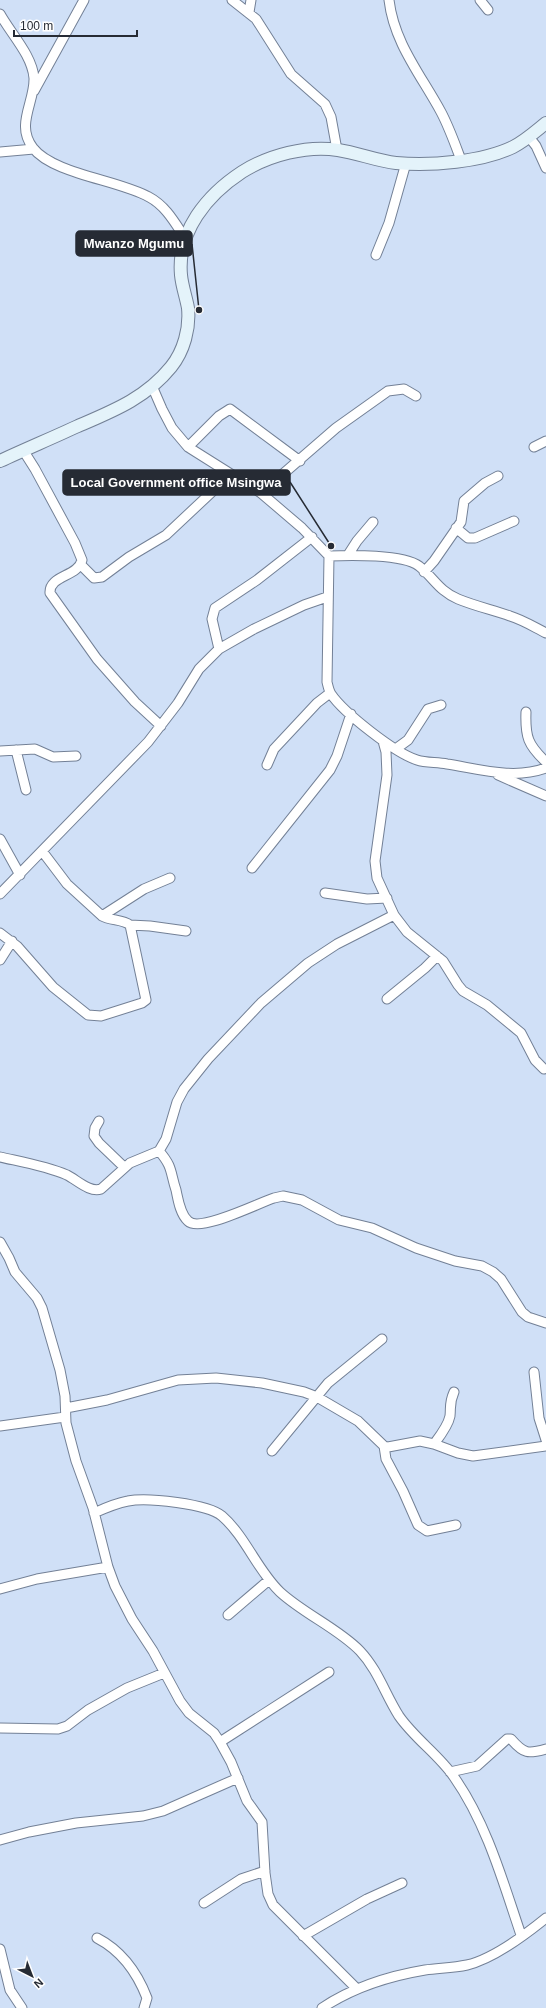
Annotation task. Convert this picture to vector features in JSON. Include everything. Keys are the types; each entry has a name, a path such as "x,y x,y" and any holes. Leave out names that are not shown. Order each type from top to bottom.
{"street":[{"path":"32,94 84,0"},
{"path":"232,0 249,12 264,30 284,65 291,74 325,104 331,117 337,150"},
{"path":"249,12 252,0"},
{"path":"480,0 488,10"},
{"path":"391,2 398,34 412,66 440,110 461,160"},
{"path":"0,14 31,66 34,79 25,126 28,141 34,149 63,167 124,187 149,197 170,215 185,238"},
{"path":"0,461 124,406 144,394 177,359 189,326 188,309 181,275 182,253 185,238 194,220 206,204 223,187 242,172 264,161 295,152 317,149 337,150 396,163 424,164 461,160 494,154 512,147 529,137 546,123"},
{"path":"529,137 536,146 546,168"},
{"path":"0,152 34,149"},
{"path":"376,255 389,223 406,163"},
{"path":"152,386 172,428 188,447 261,493 312,537 329,556 327,597 327,682 330,693 351,714 383,741 418,760 493,772 524,773 546,768"},
{"path":"261,493 353,415 388,390 404,389 416,396"},
{"path":"188,447 219,416 230,409 300,461"},
{"path":"534,447 546,441"},
{"path":"23,450 35,469 75,543 81,555 81,564 94,578 102,577 128,557 166,535 231,474"},
{"path":"424,572 434,561 456,528 462,516 464,501 485,483 498,476"},
{"path":"456,528 468,538 475,538 514,521"},
{"path":"348,555 357,541 373,522"},
{"path":"218,649 212,619 215,608 257,580 312,537"},
{"path":"329,556 348,555 409,560 424,572 435,584 449,594 512,616 546,633"},
{"path":"81,564 53,583 50,588 50,593 97,659 135,702 161,726"},
{"path":"0,894 136,755 161,726 178,703 199,669 218,649 304,605 327,597"},
{"path":"267,765 274,749 317,703 330,693"},
{"path":"397,748 408,740 428,709 441,705"},
{"path":"526,712 526,726 529,744 546,762"},
{"path":"252,868 330,770 351,714"},
{"path":"383,741 386,752 387,775 375,861 377,878 394,915 407,932 443,961 463,991 487,1005 521,1033 535,1060 544,1069"},
{"path":"16,750 26,790"},
{"path":"0,751 39,750 53,757 76,756"},
{"path":"493,772 546,796"},
{"path":"0,840 20,875"},
{"path":"42,851 67,884 102,916 130,925 186,931"},
{"path":"102,916 144,889 170,878"},
{"path":"325,893 367,899 387,898"},
{"path":"0,1157 28,1163 67,1175 96,1191 110,1182 124,1167 159,1151 166,1139 177,1102 184,1089 208,1059 261,1002 308,963 337,944 394,915"},
{"path":"0,933 12,941 39,973 81,1010 88,1015 100,1016 142,1003 146,1000 130,925"},
{"path":"0,960 12,941"},
{"path":"387,999 425,968 437,956"},
{"path":"99,1121 95,1128 94,1136 99,1143 124,1167"},
{"path":"159,1151 171,1168 183,1213 187,1221 192,1224 211,1223 274,1198 283,1196 294,1197 323,1210 339,1220 372,1228 416,1248 455,1260 482,1266 493,1272 501,1279 522,1312 528,1317 546,1323"},
{"path":"1,1246 15,1272 37,1298 42,1308 60,1370 66,1412 76,1461 94,1512 108,1567 132,1619 153,1650 180,1701 189,1713 214,1733 220,1742 238,1778 247,1801 262,1822 265,1871 268,1894 272,1905 357,1989"},
{"path":"272,1451 328,1383 382,1339"},
{"path":"534,1372 539,1418 546,1440"},
{"path":"0,1426 66,1412 178,1380 209,1378 274,1385 304,1392 317,1397 358,1421 384,1446 386,1458 418,1525 427,1530 456,1525"},
{"path":"434,1444 447,1424 450,1416 450,1401 454,1392"},
{"path":"384,1446 394,1447 405,1443 420,1441 473,1456 546,1446"},
{"path":"94,1512 129,1501 139,1500 184,1504 212,1510 222,1516 232,1527 269,1580 299,1608 359,1650 371,1664 400,1716 422,1743 450,1772 474,1811 499,1873 521,1935"},
{"path":"0,1589 51,1576 108,1567"},
{"path":"228,1615 269,1580"},
{"path":"220,1742 329,1672"},
{"path":"0,1728 58,1729 67,1726 88,1710 127,1688 164,1673"},
{"path":"450,1772 477,1766 507,1739 512,1739 519,1748 526,1752 546,1749"},
{"path":"0,1840 29,1832 76,1824 137,1817 163,1811 238,1778"},
{"path":"204,1903 241,1879 265,1871"},
{"path":"303,1936 367,1899 402,1883"},
{"path":"322,2008 357,1989 404,1975 467,1965 491,1955 546,1918"},
{"path":"97,1938 120,1954 131,1966 147,1998 144,2008"},
{"path":"0,1949 10,1990 22,2008"}],"place":[{"name":"Mwanzo Mgumu","path":"199,310"},
{"name":"Local Government office Msingwa","path":"331,546"}]}
